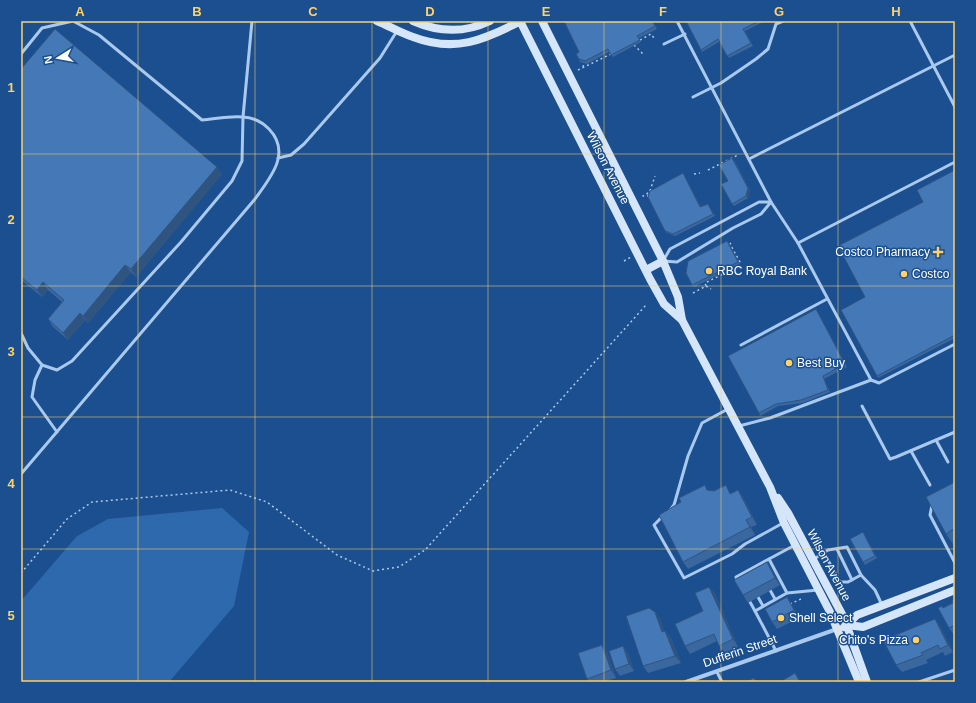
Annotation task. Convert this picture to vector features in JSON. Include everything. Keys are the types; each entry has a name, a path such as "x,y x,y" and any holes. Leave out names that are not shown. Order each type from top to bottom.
{"main road":[{"path":"377,21 389,23 398,30 427,42 442,44 457,44 481,40 521,21"},
{"path":"413,21 431,28 457,30 476,27 490,21"},
{"name":"Wilson Avenue","path":"521,21 664,304 682,320"},
{"name":"Wilson Avenue","path":"542,21 663,261 678,297 682,320 770,487 795,545 838,629 859,682"},
{"path":"646,270 663,261"},
{"name":"Wilson Avenue","path":"770,487 788,513 847,626 867,682"},
{"name":"Dufferin Street","path":"847,626 857,615 955,578"},
{"name":"Dufferin Street","path":"838,629 847,626 863,627 955,590"}],"street":[{"name":"Dufferin Street","path":"686,682 838,629"}],"lane":[{"path":"21,54 42,28 73,21 99,35 202,120 243,116 257,120 275,136 279,149 273,175 256,199 21,474"},
{"path":"21,333 28,348 42,365 57,370 72,361 181,242 232,181 242,161 243,116 252,21"},
{"path":"678,21 771,202 798,244 871,380 879,384 955,344"},
{"path":"693,97 712,88 756,60 768,49 776,24 783,21"},
{"path":"910,21 955,107"},
{"path":"278,158 291,155 304,144 380,58 398,30"},
{"path":"664,44 685,34"},
{"path":"749,159 955,55"},
{"path":"798,244 955,162"},
{"path":"759,202 771,202 761,214 733,228 677,262 663,261 670,249 759,202"},
{"path":"741,345 827,299"},
{"path":"42,365 35,380 32,397 57,432"},
{"path":"738,426 770,418 871,380"},
{"path":"862,406 890,459 955,432"},
{"path":"729,409 702,423 688,456 674,505 654,525 684,578 732,554 745,544 784,522"},
{"path":"936,440 948,462"},
{"path":"911,451 930,485"},
{"path":"932,504 930,515 955,563"},
{"path":"741,586 736,577 770,560 795,545"},
{"path":"813,560 828,550 847,547 861,576 876,590 882,605"},
{"path":"837,549 852,580"},
{"path":"824,553 840,582 848,582 861,576"},
{"path":"770,560 787,593"},
{"path":"758,566 760,570"},
{"path":"745,572 748,577"},
{"path":"770,590 775,599"},
{"path":"755,611 787,593 819,590"},
{"path":"758,597 763,606"},
{"path":"750,602 776,651"},
{"path":"919,682 955,670"},
{"path":"717,672 722,682"}],"path":[{"path":"640,40 652,34 654,38"},
{"path":"633,43 644,55"},
{"path":"578,70 616,51"},
{"path":"583,67 584,63"},
{"path":"708,170 738,155"},
{"path":"694,174 700,173"},
{"path":"650,192 656,176"},
{"path":"651,196 643,196 656,189"},
{"path":"706,286 704,283 739,266 740,262 730,244 732,242"},
{"path":"706,286 711,289"},
{"path":"693,292 706,286"},
{"path":"21,573 67,519 92,502 230,490 267,502 337,555 373,571 399,567 425,550 647,304"},
{"path":"789,605 801,598"}],"shaded area":[{"path":"222,508 249,532 234,606 169,682 21,682 21,601 77,536 108,519"}],"building":[{"path":"564,21 652,21 655,26 637,36 640,40 611,55 608,49 585,61 579,59 576,54 579,52"},
{"path":"686,21 759,21 743,29 751,43 727,56 718,39 701,50"},
{"path":"55,29 217,167 131,269 125,265 83,316 80,313 63,333 48,319 64,300 43,282 37,290 21,277 21,69"},
{"path":"732,158 748,188 746,196 732,204 721,184 728,181 719,165"},
{"name":"Costco","path":"955,170 955,335 877,376 841,310 865,297 838,246 923,202 917,190"},
{"path":"683,173 700,207 708,204 713,214 673,234 665,231 648,197 650,191"},
{"path":"727,241 738,262 692,285 686,273 688,261"},
{"name":"Best Buy","path":"816,309 845,364 823,376 828,390 801,400 776,404 759,413 728,356"},
{"path":"955,482 955,528 946,534 926,497"},
{"path":"705,485 707,490 714,491 726,485 730,494 738,490 752,517 746,520 750,527 683,562 659,515 681,502 679,498"},
{"path":"863,532 875,556 863,562 850,539"},
{"path":"767,562 775,578 743,595 734,580"},
{"path":"709,587 733,639 719,646 714,634 685,646 675,624 703,611 695,593"},
{"path":"787,597 794,610 772,622 765,609"},
{"path":"955,599 955,625 949,628 938,608 942,606 943,608 953,603 952,601"},
{"path":"649,608 655,612 662,632 665,631 675,656 643,666 626,616"},
{"path":"935,619 948,645 940,649 938,645 921,653 923,655 896,665 883,640"},
{"path":"602,645 611,670 587,679 578,653"},
{"path":"623,646 629,664 615,669 609,651"},
{"path":"795,673 800,682 780,682"},
{"path":"754,678 756,682 745,682"}],"place":[{"name":"Costco Pharmacy","path":"938,252"},
{"name":"RBC Royal Bank","path":"709,271"},
{"name":"Costco","path":"904,274"},
{"name":"Best Buy","path":"789,363"},
{"name":"Shell Select","path":"781,618"},
{"name":"Chito's Pizza","path":"916,640"}]}
